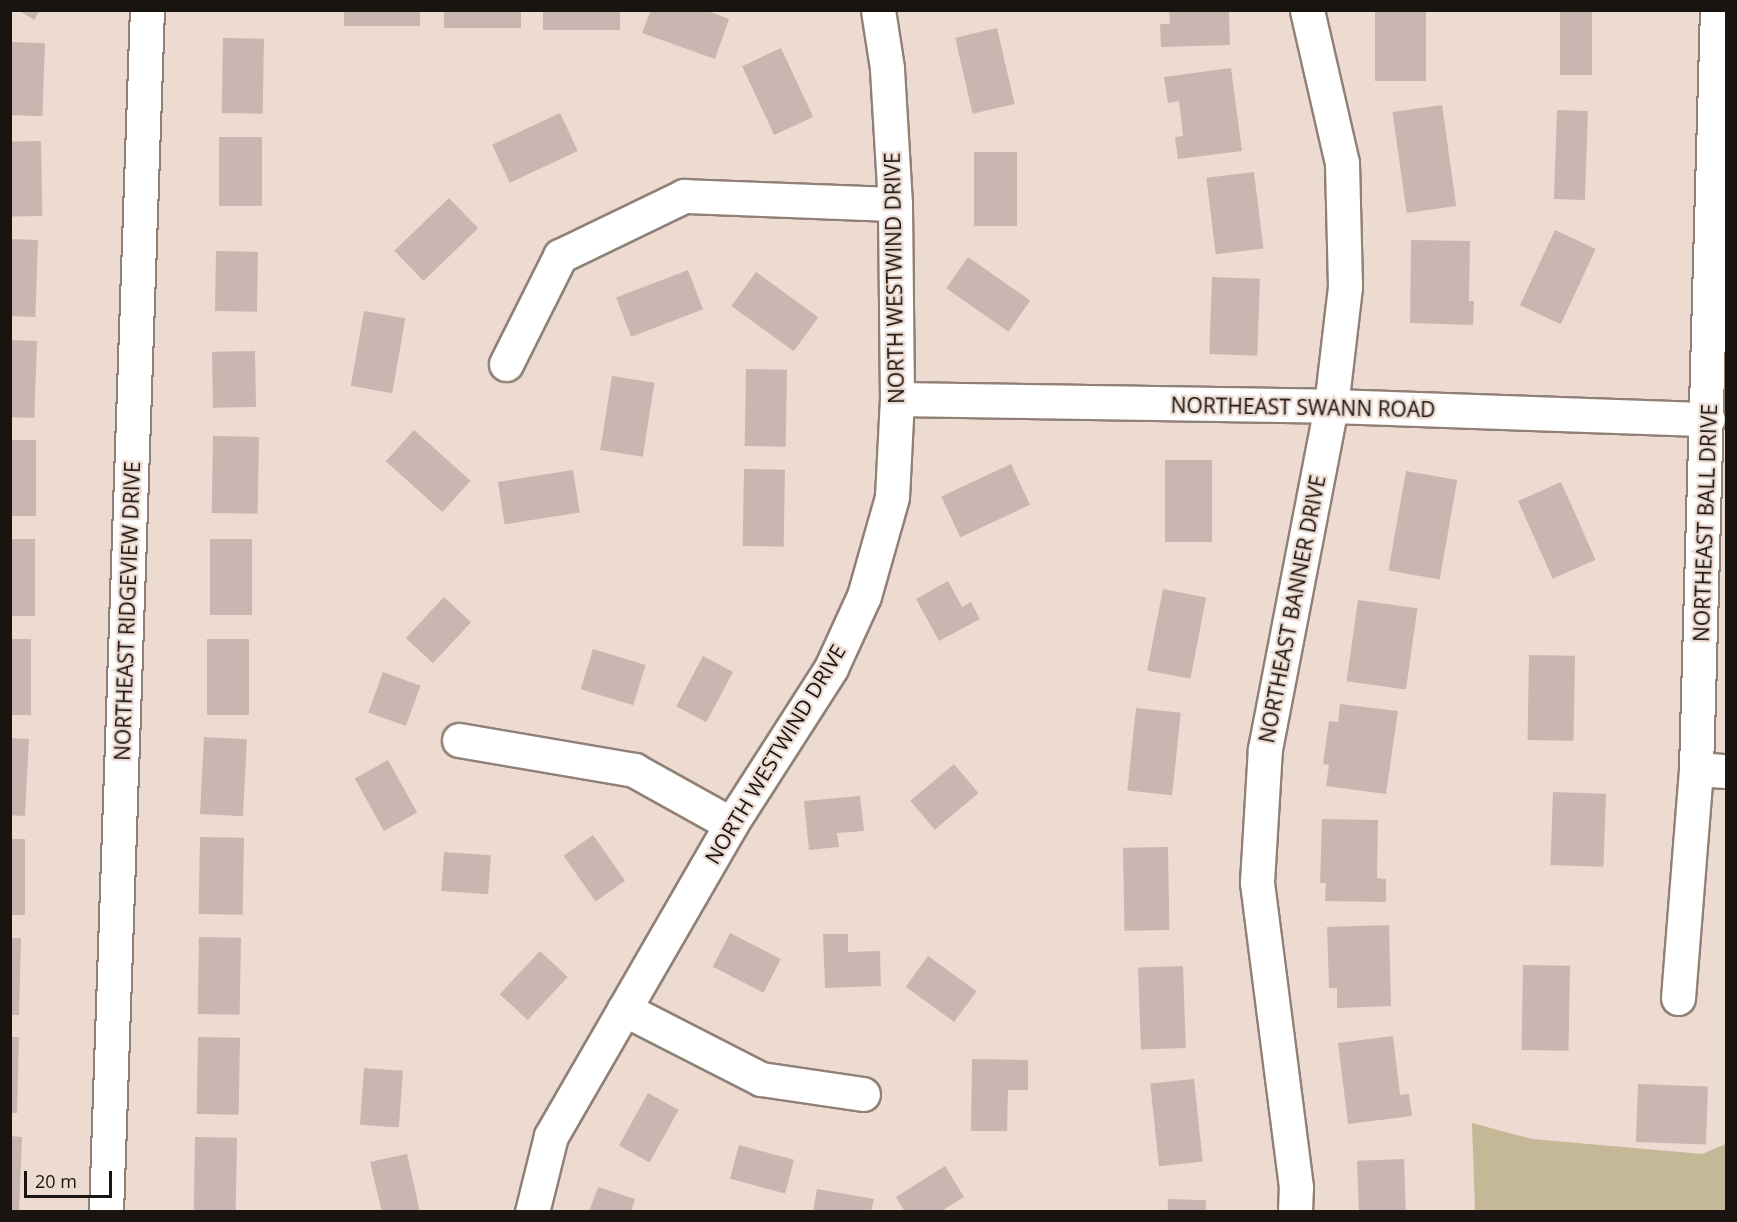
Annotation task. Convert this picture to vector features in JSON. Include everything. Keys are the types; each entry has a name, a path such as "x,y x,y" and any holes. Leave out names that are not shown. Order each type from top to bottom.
{"street":[{"name":"NORTHEAST RIDGEVIEW DRIVE","path":"106,1212 147,10"},
{"name":"NORTH WESTWIND DRIVE","path":"532,1212 551,1136 731,824 831,668 864,596 892,497 897,399 895,204 887,68 878,10"},
{"name":"NORTHEAST BANNER DRIVE","path":"1295,1212 1296,1187 1257,882 1265,749 1331,406 1345,286 1341,163 1306,10"},
{"name":"NORTHEAST BALL DRIVE","path":"1678,998 1711,770 1708,419 1718,10"},
{"path":"506,364 560,256 684,196 895,204"},
{"name":"NORTHEAST SWANN ROAD","path":"897,399 1331,406 1708,419"},
{"path":"459,740 634,770 731,824"},
{"path":"624,1009 761,1079 863,1094"}],"shaded area":[{"path":"1472,1123 1532,1139 1702,1154 1726,1144 1726,1211 1475,1211"}],"building":[{"path":"18,10 40,10 34,20"},
{"path":"344,10 420,10 420,26 344,26"},
{"path":"444,10 521,10 521,28 444,28"},
{"path":"543,10 620,10 620,30 543,30"},
{"path":"651,10 705,10 729,19 715,59 642,33"},
{"path":"1169,10 1229,10 1230,45 1161,47 1160,24 1170,24"},
{"path":"1375,10 1426,10 1426,81 1375,81"},
{"path":"1560,10 1592,10 1592,75 1560,75"},
{"path":"997,28 1015,104 973,114 955,38"},
{"path":"223,38 264,39 263,114 222,113"},
{"path":"10,42 45,43 42,116 10,115"},
{"path":"781,48 813,117 774,135 742,66"},
{"path":"1231,68 1242,151 1178,159 1175,137 1183,136 1179,101 1168,103 1164,77"},
{"path":"1442,105 1456,206 1407,213 1392,112"},
{"path":"1557,110 1588,111 1585,200 1554,199"},
{"path":"560,113 578,151 510,183 492,145"},
{"path":"219,137 262,137 262,206 219,206"},
{"path":"41,141 42,216 11,217 10,142"},
{"path":"974,152 1017,152 1017,226 974,226"},
{"path":"1254,172 1263,248 1216,254 1206,178"},
{"path":"449,198 478,228 424,281 394,251"},
{"path":"1555,230 1596,249 1561,324 1520,305"},
{"path":"10,239 38,240 35,317 10,316"},
{"path":"1411,240 1470,241 1469,301 1474,301 1473,325 1410,323"},
{"path":"216,251 258,252 257,312 215,311"},
{"path":"968,257 1030,301 1008,332 946,288"},
{"path":"688,270 703,309 631,337 616,298"},
{"path":"756,272 818,317 794,351 731,306"},
{"path":"1212,277 1260,279 1257,356 1209,354"},
{"path":"364,311 405,318 392,393 351,386"},
{"path":"10,340 37,341 34,418 10,417"},
{"path":"255,351 256,407 213,408 212,352"},
{"path":"746,369 787,370 786,447 745,446"},
{"path":"612,376 654,383 643,457 600,450"},
{"path":"414,430 470,481 442,512 386,461"},
{"path":"213,436 259,437 258,514 212,513"},
{"path":"10,440 36,440 36,516 10,516"},
{"path":"1165,460 1212,460 1212,542 1165,542"},
{"path":"1011,464 1030,505 960,537 941,497"},
{"path":"744,469 785,470 784,547 743,546"},
{"path":"573,470 580,512 505,524 498,482"},
{"path":"1406,471 1457,480 1440,579 1388,570"},
{"path":"1561,482 1596,560 1553,579 1518,501"},
{"path":"10,539 35,539 35,616 10,616"},
{"path":"210,539 252,539 252,615 210,615"},
{"path":"948,581 962,607 971,602 980,619 939,641 916,599"},
{"path":"1163,589 1206,597 1190,679 1147,670"},
{"path":"444,597 471,622 433,663 406,638"},
{"path":"1358,600 1417,608 1406,690 1347,681"},
{"path":"10,639 31,639 31,715 10,715"},
{"path":"207,639 249,639 249,715 207,715"},
{"path":"593,649 646,665 633,705 581,689"},
{"path":"1529,655 1575,656 1574,741 1528,740"},
{"path":"703,656 733,672 706,722 676,706"},
{"path":"383,672 421,686 406,726 368,712"},
{"path":"1340,704 1398,711 1386,794 1326,786 1329,765 1323,764 1329,721 1338,722"},
{"path":"1136,708 1181,713 1172,795 1127,791"},
{"path":"204,737 247,739 243,816 200,814"},
{"path":"10,738 29,739 25,816 10,815"},
{"path":"388,760 417,812 384,831 355,778"},
{"path":"954,764 978,793 935,830 910,801"},
{"path":"1553,792 1606,794 1603,867 1550,865"},
{"path":"860,796 864,831 837,833 839,847 809,850 804,801"},
{"path":"1322,819 1378,820 1377,878 1386,879 1386,902 1325,901 1326,883 1320,883"},
{"path":"593,835 625,881 596,902 564,856"},
{"path":"200,837 244,838 243,915 199,914"},
{"path":"10,839 25,839 25,915 10,915"},
{"path":"1168,847 1169,930 1124,931 1123,848"},
{"path":"444,852 491,855 488,894 441,891"},
{"path":"1389,925 1391,1006 1337,1008 1337,988 1329,988 1327,927"},
{"path":"730,933 781,959 764,993 713,967"},
{"path":"823,934 848,934 848,952 880,951 881,986 825,988"},
{"path":"199,937 241,938 240,1015 198,1014"},
{"path":"10,938 21,938 19,1015 10,1015"},
{"path":"540,951 568,977 528,1020 500,994"},
{"path":"928,956 977,991 954,1022 906,987"},
{"path":"1523,965 1570,966 1569,1051 1522,1050"},
{"path":"1183,966 1186,1048 1141,1050 1138,968"},
{"path":"1393,1036 1400,1095 1409,1094 1412,1116 1348,1124 1338,1043"},
{"path":"10,1037 19,1037 17,1113 10,1113"},
{"path":"198,1037 240,1038 239,1115 197,1114"},
{"path":"972,1059 1028,1060 1028,1090 1008,1090 1007,1131 971,1131"},
{"path":"364,1068 403,1071 399,1128 360,1125"},
{"path":"1194,1079 1203,1162 1159,1166 1150,1084"},
{"path":"1638,1084 1708,1086 1706,1144 1636,1142"},
{"path":"648,1093 679,1110 650,1162 619,1145"},
{"path":"10,1136 22,1137 19,1212 10,1212"},
{"path":"195,1137 237,1138 236,1212 194,1212"},
{"path":"739,1145 794,1160 785,1194 730,1179"},
{"path":"407,1154 420,1212 382,1212 370,1162"},
{"path":"1404,1159 1406,1212 1359,1212 1357,1161"},
{"path":"945,1166 964,1197 940,1212 905,1212 896,1197"},
{"path":"598,1187 635,1199 631,1212 589,1212"},
{"path":"817,1189 874,1199 871,1212 813,1212"},
{"path":"1168,1199 1206,1200 1206,1212 1168,1212"}]}
